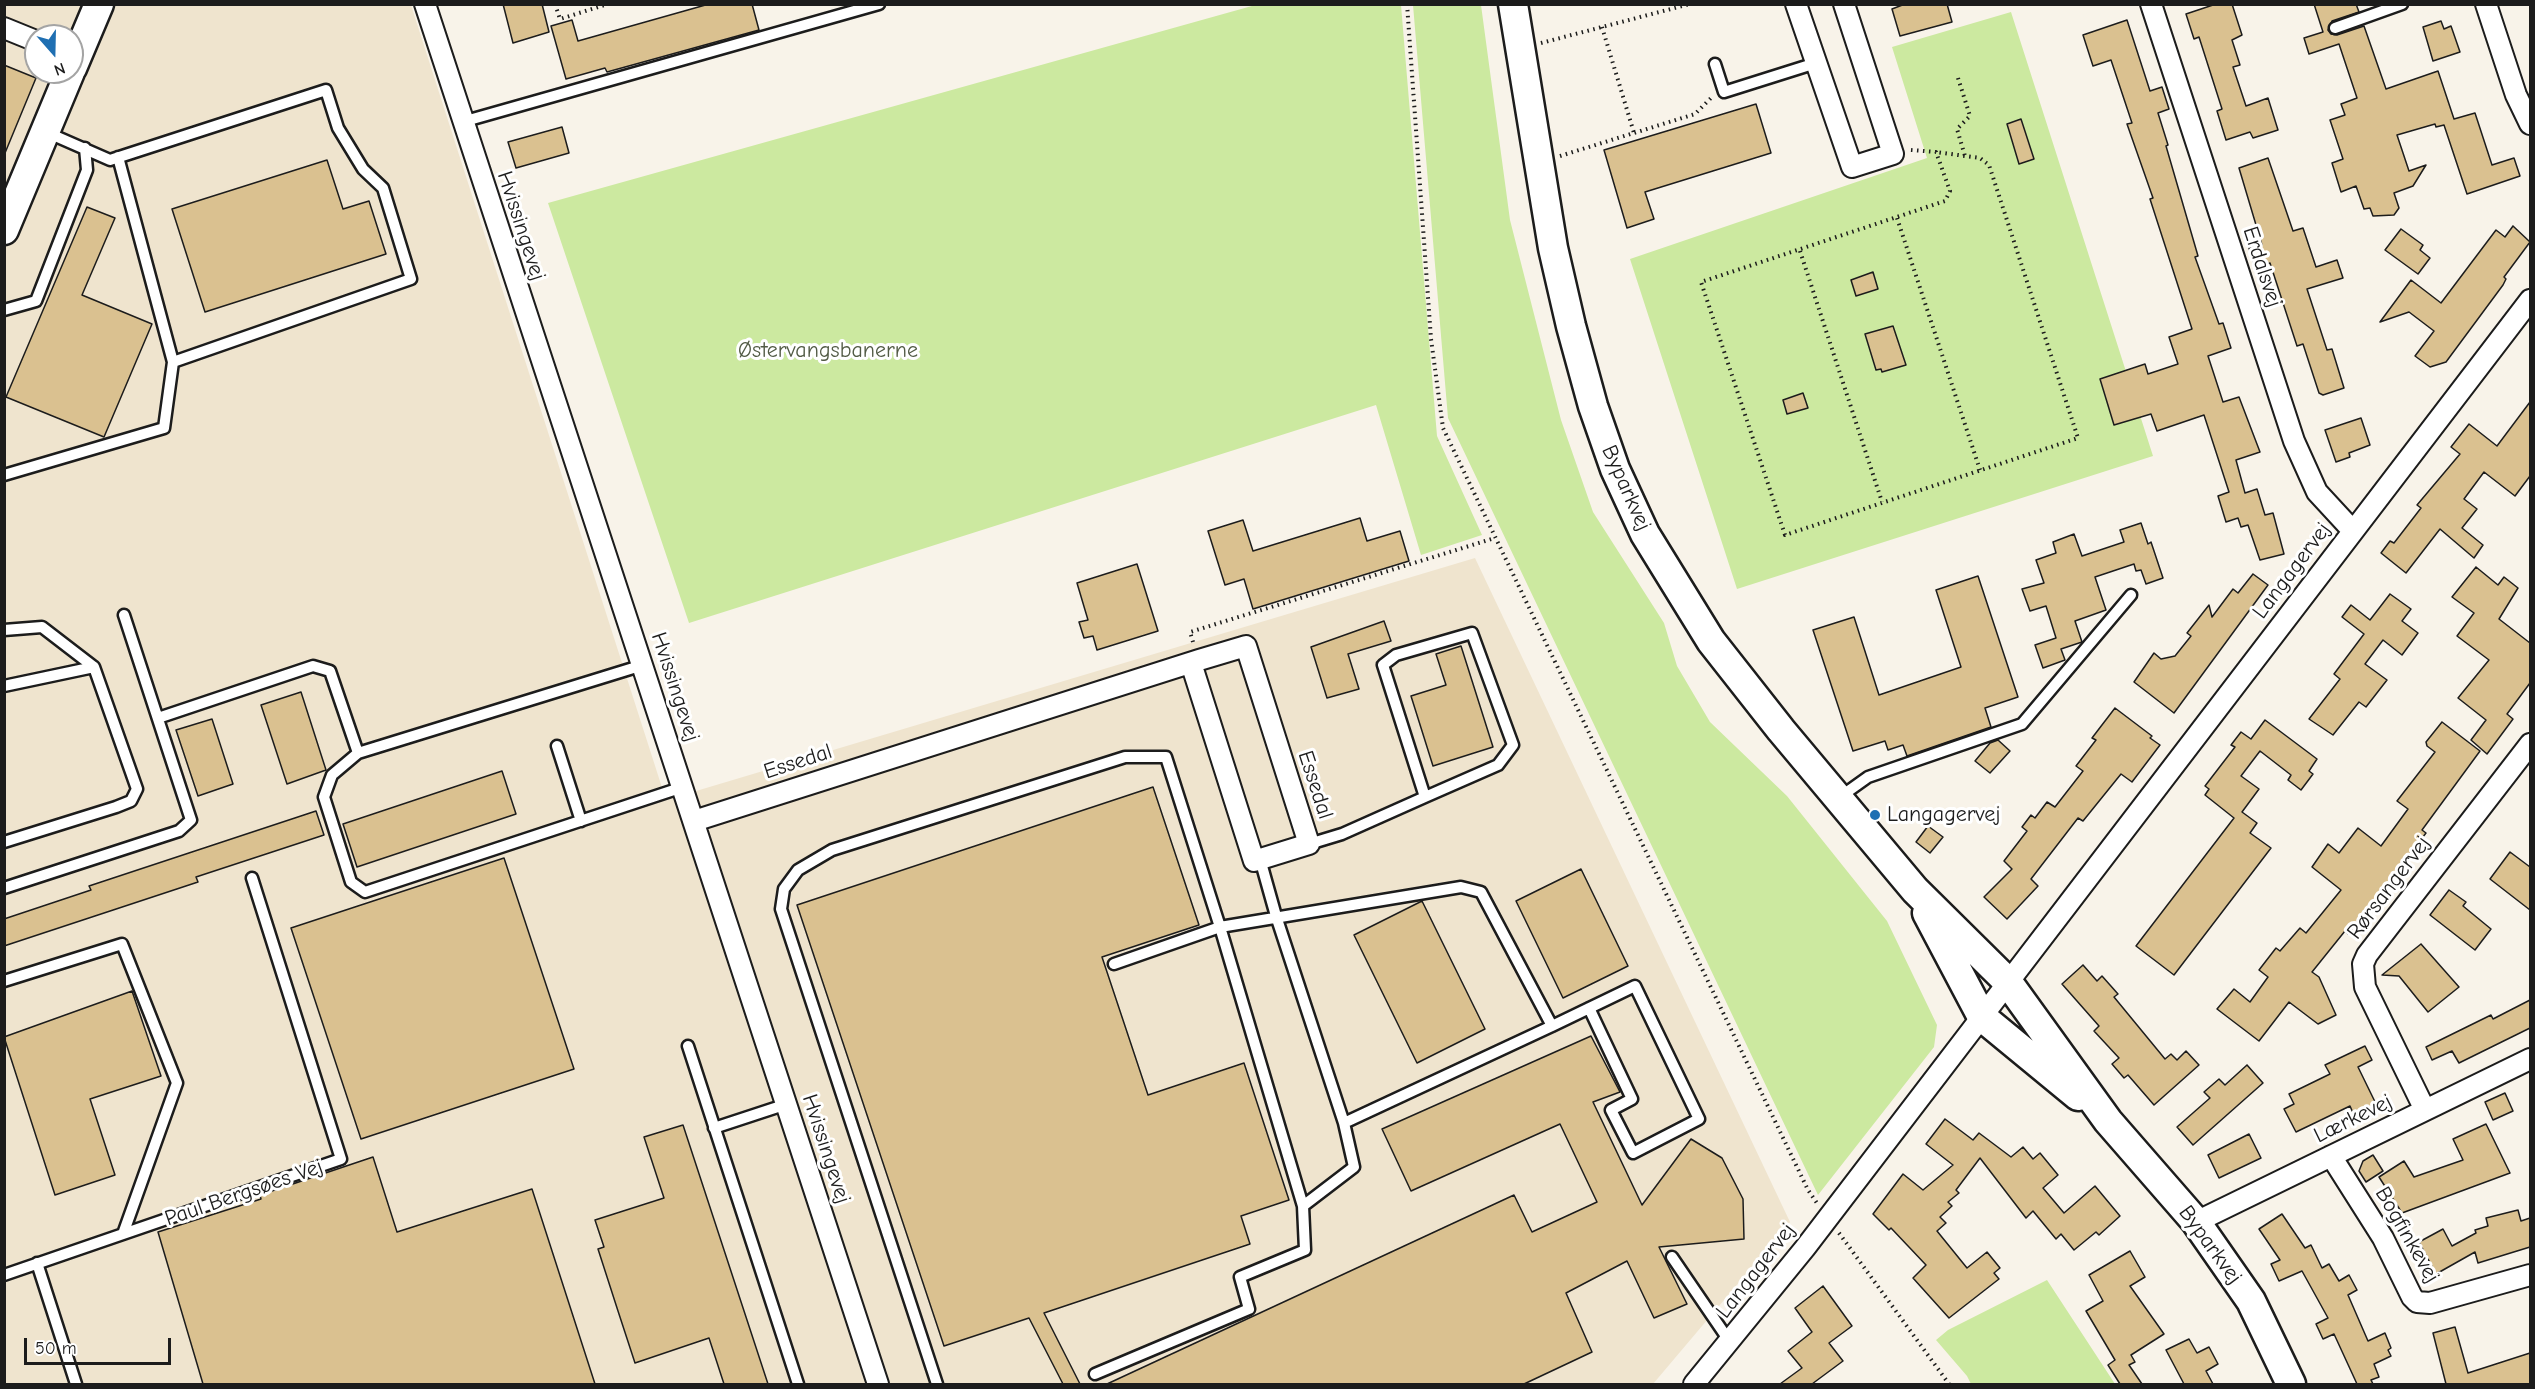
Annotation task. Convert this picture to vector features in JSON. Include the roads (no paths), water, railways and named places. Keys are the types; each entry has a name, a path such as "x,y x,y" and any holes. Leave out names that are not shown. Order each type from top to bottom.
{"street":[{"path":"84,38 99,4"},
{"name":"Hvissingevej","path":"425,4 461,122 643,665 878,1384"},
{"name":"Byparkvej","path":"1513,4 1553,248 1593,406 1615,469 1645,534 1711,641 1781,730 1915,890 2007,981 2108,1121 2196,1222 2250,1301 2291,1384"},
{"path":"1796,4 1852,168 1893,154 1844,4"},
{"name":"Erdalsvej","path":"2151,4 2294,441 2317,492 2353,531"},
{"path":"2486,4 2516,95 2530,124"},
{"path":"4,28 24,36"},
{"path":"4,230 65,84"},
{"name":"Langagervej","path":"1694,1384 1828,1218 2530,300"},
{"name":"Essedal","path":"694,821 1245,645 1309,844 1260,859"},
{"path":"1195,661 1254,861 1260,859"},
{"name":"Rørsangervej","path":"2425,1110 2365,987 2363,964 2367,955 2530,744"},
{"name":"Byparkvej","path":"1915,890 1982,1017 2108,1121"},
{"name":"Lærkevej","path":"2196,1222 2530,1059"},
{"name":"Bogfinkevej","path":"2331,1156 2383,1238 2412,1297 2417,1302 2430,1303 2530,1275"}],"lane":[{"path":"461,122 879,4"},
{"path":"2335,28 2402,4"},
{"path":"1715,64 1724,92 1816,63"},
{"path":"46,132 110,160 326,90 338,128 363,169 383,188 411,279 173,362"},
{"path":"4,310 36,301 87,170 85,148"},
{"path":"4,475 164,428 173,362 118,157"},
{"path":"1840,798 1868,777 2022,724 2131,595"},
{"path":"4,888 179,831 190,820 124,615"},
{"path":"4,630 42,627 94,667 136,789 134,798 116,807 4,842"},
{"path":"1309,844 1342,834 1498,765 1513,746 1472,633 1396,655 1383,665 1425,797"},
{"path":"643,665 358,753 332,775 324,797 351,882 365,892 683,787"},
{"path":"158,718 313,666 330,671 358,753"},
{"path":"4,686 94,667"},
{"path":"557,746 581,821"},
{"path":"937,1384 781,909 784,889 798,870 832,850 1125,757 1166,757 1220,927 1303,1206 1305,1250 1240,1277 1249,1309 1095,1374"},
{"path":"1260,859 1275,916 1344,1123 1354,1167 1303,1206"},
{"name":"Paul Bergsøes Vej","path":"4,1275 341,1159 252,878"},
{"path":"1114,964 1220,927 1275,916 1461,887 1481,892 1552,1026"},
{"path":"4,981 122,944 177,1083 123,1234"},
{"path":"1344,1123 1635,986 1699,1119 1633,1154 1611,1110 1632,1099 1589,1008"},
{"path":"688,1046 798,1384"},
{"path":"714,1128 787,1104"},
{"path":"1672,1257 1730,1342"},
{"path":"37,1263 76,1384"}],"place":[{"name":"Langagervej","path":"1875,815"}],"park label":[{"name":"Østervangsbanerne","path":"828,351"}]}
